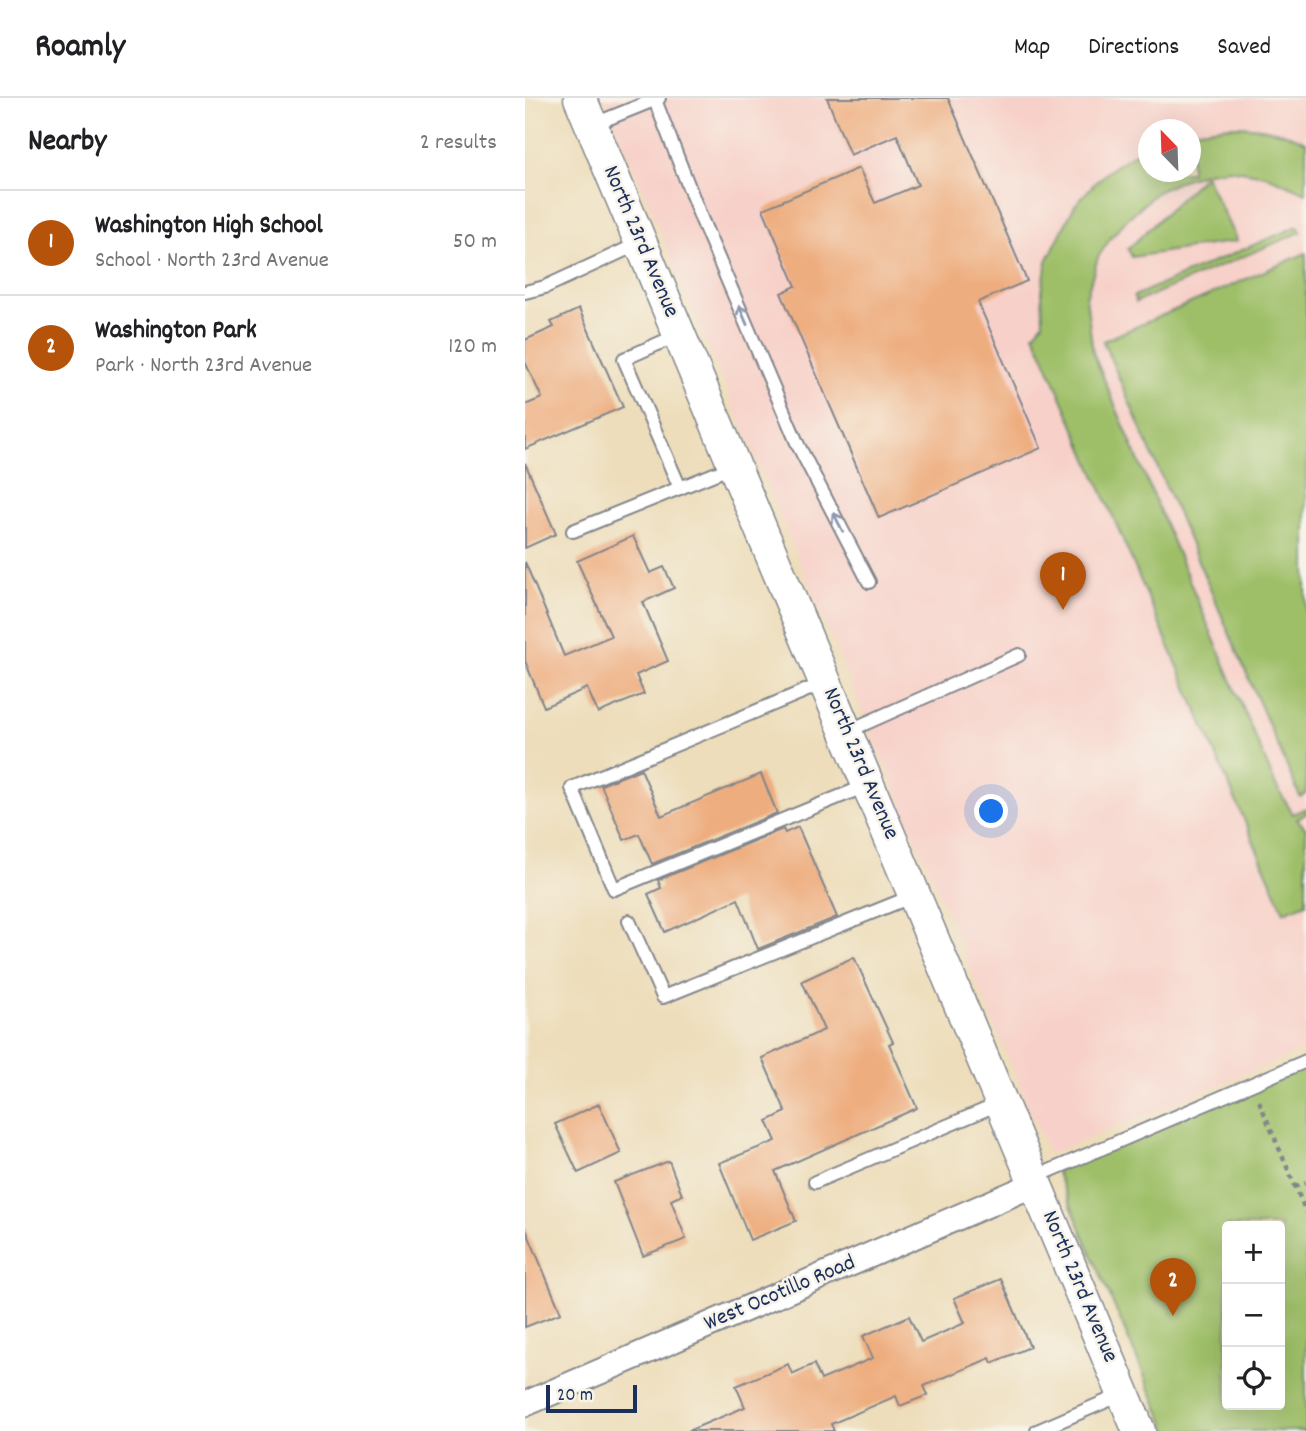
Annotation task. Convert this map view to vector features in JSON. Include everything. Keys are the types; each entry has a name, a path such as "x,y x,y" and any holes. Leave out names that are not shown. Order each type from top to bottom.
{"street":[{"name":"North 23rd Avenue","path":"585,112 1139,1431"},
{"name":"West Ocotillo Road","path":"525,1404 1034,1181"}],"lane":[{"path":"585,112 657,99 701,218 798,445 869,582"},
{"path":"525,292 545,287 641,243"},
{"path":"679,335 624,359 680,488"},
{"path":"573,531 734,466"},
{"path":"845,732 1019,655"},
{"path":"825,682 572,788 587,826 614,889 868,785"},
{"path":"629,921 663,997 914,896"},
{"path":"1034,1181 1306,1061"},
{"path":"815,1182 1002,1103"},
{"path":"1037,1431 1123,1394"}],"path":[{"path":"1252,1084 1306,1212"},
{"path":"1295,1187 1306,1183"}],"shaded area":[{"path":"604,98 1306,98 1306,1049 1049,1155"}],"green space":[{"path":"1249,127 1288,134 1306,142 1306,193 1265,175 1229,169 1201,174 1201,130"},
{"path":"1138,151 1138,182 1178,182 1157,192 1128,218 1098,257 1086,297 1093,353 1276,786 1293,814 1306,808 1306,814 1297,819 1306,829 1306,903 1284,912 1034,334 1043,323 1042,291 1047,261 1075,205 1112,168"},
{"path":"1205,175 1237,241 1132,257 1128,249 1198,182 1201,182"},
{"path":"1298,226 1301,232 1136,302 1134,296"},
{"path":"1306,253 1306,794 1300,797 1103,341"},
{"path":"1306,1065 1306,1431 1168,1431 1056,1171"}],"building":[{"path":"827,98 948,98 1027,281 978,302 1041,448 879,518 781,293 796,286 763,209 859,168 875,203 918,185 897,135 850,155"},
{"path":"579,309 623,407 525,449 525,405 542,398 525,362 525,340 554,327 551,322"},
{"path":"525,463 556,534 525,548"},
{"path":"633,536 650,573 664,567 674,588 643,602 668,661 636,675 644,694 598,713 587,688 544,707 525,661 525,562 564,656 611,636 577,561"},
{"path":"641,769 661,816 761,774 777,813 652,864 639,834 624,840 601,785"},
{"path":"798,827 837,917 758,949 738,899 665,932 648,894 661,888 658,880 783,829 785,833"},
{"path":"854,957 893,1042 889,1044 917,1108 775,1171 796,1221 750,1240 719,1163 776,1141 767,1121 786,1112 762,1058 824,1030 802,981"},
{"path":"599,1104 621,1153 578,1173 555,1124"},
{"path":"669,1161 682,1195 671,1200 686,1239 643,1256 614,1182"},
{"path":"525,1227 561,1313 525,1327"},
{"path":"1001,1279 1030,1347 992,1363 990,1358 924,1386 928,1395 900,1406 896,1396 831,1424 834,1431 688,1431 745,1407 736,1386 788,1364 792,1374 814,1364 821,1380 873,1358 863,1336 909,1316 921,1342 965,1323 954,1298"}],"place":[{"name":"Washington High School","path":"1063,610"},
{"name":"Washington Park","path":"1173,1316"}]}
